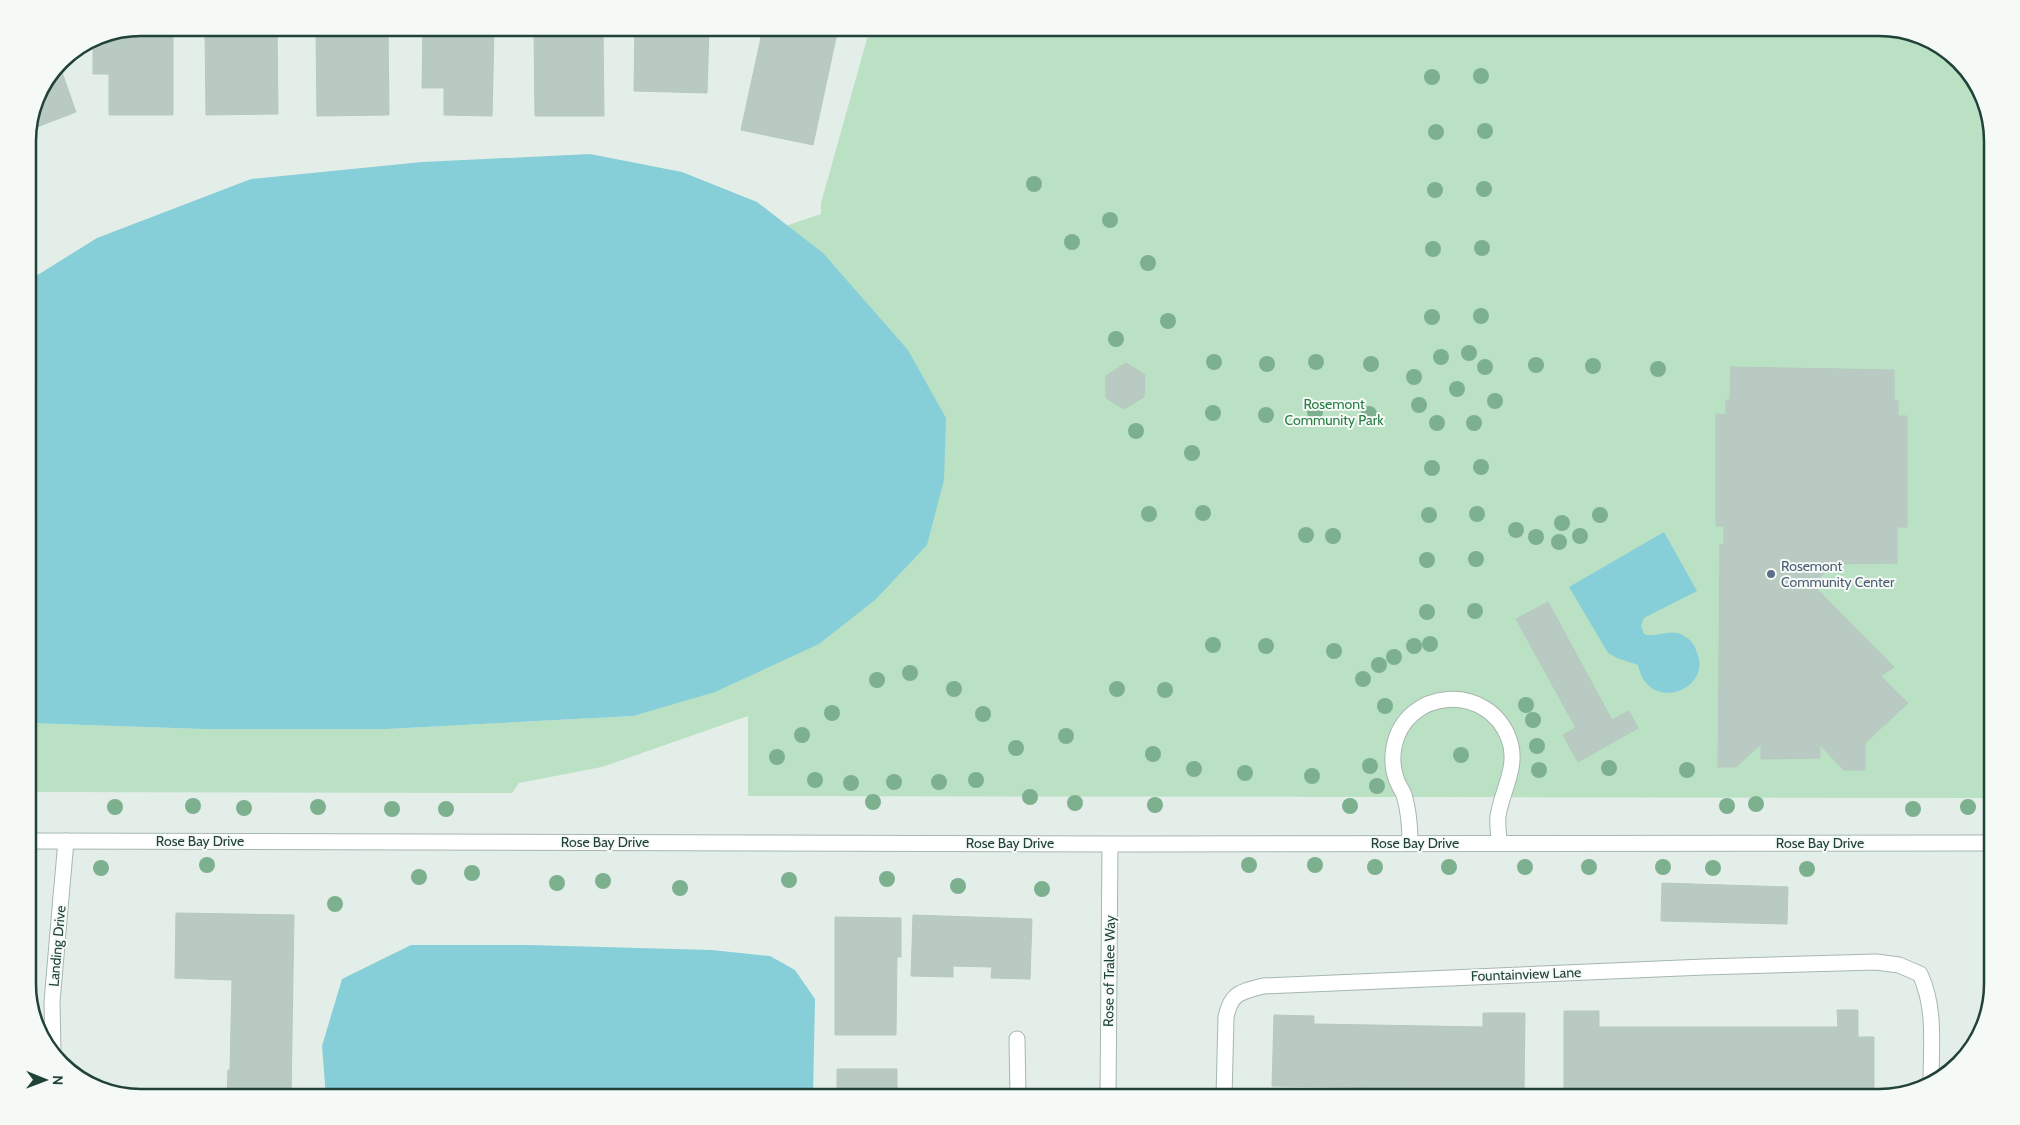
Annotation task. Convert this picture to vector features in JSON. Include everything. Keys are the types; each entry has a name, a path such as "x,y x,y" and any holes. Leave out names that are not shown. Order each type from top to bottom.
{"street":[{"path":"1410,843 1410,822 1403,792 1396,780 1393,765 1394,748 1403,725 1412,715 1428,704 1450,699 1466,700 1482,706 1493,714 1502,725 1509,739 1512,769 1498,816 1499,843"},
{"name":"Rose Bay Drive","path":"36,841 1110,844 1984,843"},
{"name":"Landing Drive","path":"53,1040 52,1002 66,841"},
{"name":"Rose of Tralee Way","path":"1108,1089 1110,844"},
{"name":"Fountainview Lane","path":"1224,1089 1226,1017 1229,1004 1235,996 1262,986 1704,967 1876,962 1900,965 1920,974 1928,990 1932,1017 1930,1075"},
{"path":"1017,1039 1018,1089"}],"green space":[{"name":"Rosemont Community Park","path":"868,36 1878,36 1906,40 1931,50 1953,67 1970,89 1982,121 1984,135 1984,798 748,796 748,716 602,767 519,783 512,793 36,792 36,723 203,729 387,729 633,716 755,236 821,214 821,203"}],"water":[{"path":"590,154 682,172 757,202 823,253 908,350 946,418 944,480 927,545 875,600 819,644 715,692 633,716 387,729 203,729 36,723 36,276 97,238 251,179 422,162"},
{"path":"1664,532 1697,591 1644,618 1641,626 1644,634 1674,633 1686,637 1695,648 1699,664 1696,676 1689,686 1678,691 1666,693 1654,689 1644,680 1638,665 1608,653 1569,587"},
{"path":"411,945 529,945 712,950 770,956 795,970 815,999 813,1089 325,1089 322,1046 342,979"}],"building":[{"path":"173,36 173,115 109,115 109,74 93,74 93,48 101,44 128,37"},
{"path":"205,36 277,36 278,114 206,115"},
{"path":"316,36 388,36 389,115 317,116"},
{"path":"423,36 494,36 492,116 444,115 444,88 422,88"},
{"path":"534,36 603,36 604,116 535,116"},
{"path":"635,36 709,36 707,93 634,91"},
{"path":"761,36 836,36 813,145 741,130"},
{"path":"62,72 76,112 37,127 44,101"},
{"path":"1126,363 1145,375 1144,397 1124,409 1106,398 1106,376"},
{"name":"Rosemont Community Center","path":"1731,367 1894,370 1894,401 1898,401 1898,416 1907,416 1907,527 1897,527 1897,563 1834,564 1812,584 1894,667 1881,676 1908,703 1865,743 1865,770 1844,770 1820,745 1820,758 1761,759 1761,744 1736,767 1718,767 1720,544 1724,545 1724,526 1716,526 1716,414 1726,415 1726,400 1730,400"},
{"path":"1548,602 1612,720 1629,711 1638,728 1578,762 1563,735 1576,728 1516,619"},
{"path":"1662,883 1788,887 1787,924 1661,921"},
{"path":"176,913 294,915 291,1089 227,1089 228,1070 230,1070 232,980 175,978"},
{"path":"913,915 1032,919 1030,979 991,978 992,967 953,966 953,977 911,976"},
{"path":"835,917 901,918 901,957 897,957 896,1035 835,1035"},
{"path":"1837,1010 1858,1010 1858,1037 1874,1037 1874,1089 1564,1089 1564,1011 1599,1011 1599,1027 1838,1027"},
{"path":"1483,1013 1525,1013 1524,1089 1272,1086 1274,1015 1314,1016 1314,1024 1483,1027"},
{"path":"837,1069 897,1069 897,1089 837,1089"}],"place":[{"name":"Rosemont Community Center","path":"1771,574"}]}
